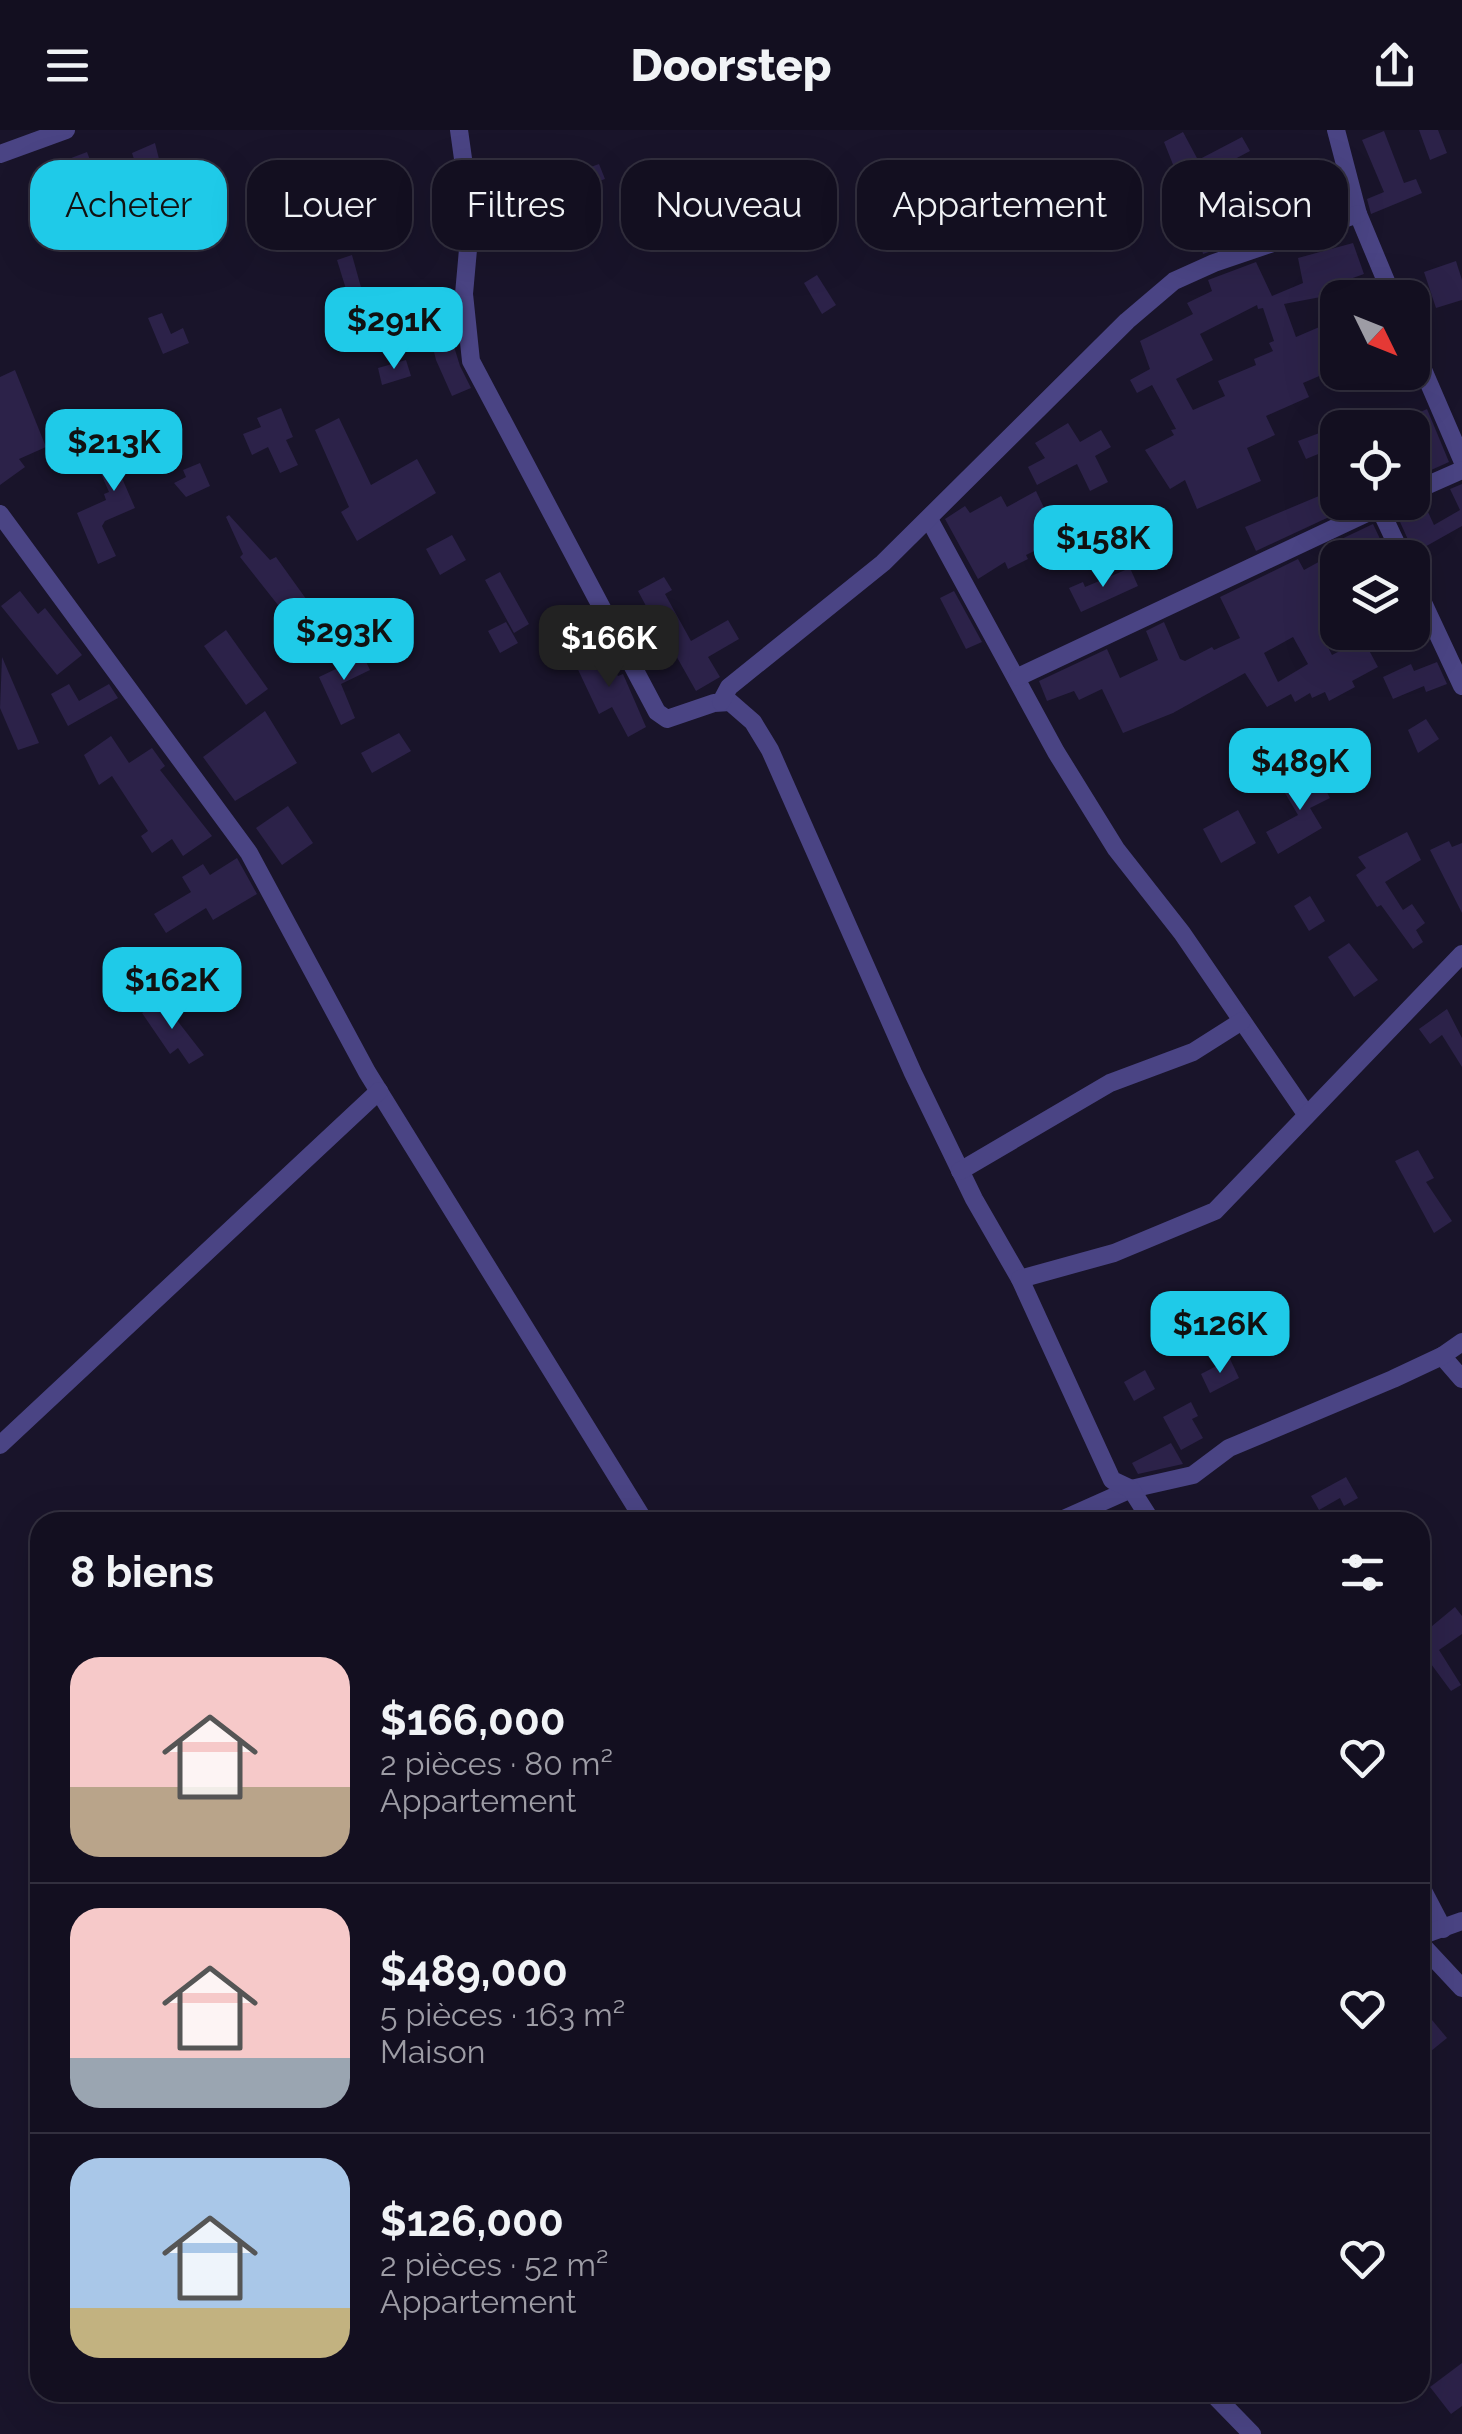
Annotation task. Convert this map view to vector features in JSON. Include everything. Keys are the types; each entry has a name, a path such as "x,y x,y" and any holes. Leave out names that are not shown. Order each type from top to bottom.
{"street":[{"path":"0,154 66,130"},
{"path":"459,130 470,216 464,294 470,361 657,712 667,718 721,702 743,710 770,750 960,1171 1020,1279 1112,1480 1130,1489 1145,1512"},
{"path":"1336,130 1358,214 1386,280"},
{"path":"721,702 729,686 883,564 1127,321 1174,281 1214,263 1358,214"},
{"path":"1430,386 1462,460"},
{"path":"1430,484 1462,470"},
{"path":"0,514 249,853 379,1091 638,1512"},
{"path":"929,519 1056,752 1116,849 1182,934 1306,1114"},
{"path":"1018,677 1352,520"},
{"path":"1430,618 1462,686"},
{"path":"1020,1279 1114,1253 1214,1211 1462,954"},
{"path":"960,1171 1110,1083 1193,1052 1242,1021"},
{"path":"0,1445 379,1091"},
{"path":"1079,1512 1130,1489 1193,1475 1229,1448 1442,1356 1462,1342"},
{"path":"1442,1356 1462,1379"},
{"path":"1430,1905 1442,1929"},
{"path":"1430,1935 1462,1921"},
{"path":"1430,1951 1462,1988"},
{"path":"1221,2402 1252,2434"}],"building":[{"path":"1419,130 1438,130 1447,153 1430,160"},
{"path":"1384,131 1404,183 1416,179 1422,193 1371,214 1367,199 1384,192 1362,140"},
{"path":"1183,132 1198,160 1171,160 1164,142"},
{"path":"1242,137 1250,151 1233,160 1198,160"},
{"path":"155,143 159,160 134,160 132,153"},
{"path":"87,152 90,160 66,160"},
{"path":"1353,243 1364,274 1347,280 1320,280 1320,297 1284,304 1296,337 1320,327 1320,376 1303,383 1309,397 1266,416 1275,435 1247,448 1261,481 1197,509 1185,480 1170,489 1145,450 1174,435 1171,430 1176,429 1152,385 1137,393 1130,380 1150,369 1140,341 1193,314 1187,303 1212,291 1208,280 1256,262 1272,296 1303,283 1298,258 1327,250 1348,250 1348,244","holes":["1257,305 1258,309 1263,308 1274,341 1269,343 1273,351 1254,359 1256,365 1218,381 1225,396 1193,410 1176,379 1213,360 1200,334"]},
{"path":"352,255 364,298 350,302 337,260"},
{"path":"1456,261 1462,280 1462,300 1436,308 1430,280 1424,272"},
{"path":"817,275 836,305 822,314 804,283"},
{"path":"439,298 471,388 452,396 436,360 422,303"},
{"path":"162,313 171,334 183,328 189,343 163,354 148,318"},
{"path":"406,360 411,376 382,385 378,368"},
{"path":"15,370 46,447 19,459 25,467 0,485 0,377"},
{"path":"281,408 293,437 286,440 298,465 280,473 268,447 252,455 243,434 261,427 257,418"},
{"path":"1430,416 1449,462 1430,471"},
{"path":"339,418 371,485 417,459 436,493 357,541 341,512 349,507 315,430"},
{"path":"1068,423 1080,442 1101,430 1111,447 1095,456 1108,482 1090,491 1077,464 1037,485 1028,467 1045,458 1035,443"},
{"path":"155,432 162,453 118,469 135,508 105,521 102,526 116,556 98,564 77,513 106,500 104,494 109,492 96,462"},
{"path":"1320,433 1320,453 1306,459 1298,441"},
{"path":"200,463 210,486 186,497 174,483 186,477 183,470"},
{"path":"1462,484 1462,526 1430,544 1430,540 1408,540 1399,520 1430,520 1430,516 1434,525 1460,510 1450,489"},
{"path":"1036,491 1059,539 1008,569 1005,562 978,579 945,519 965,506 970,513 1001,496 1007,507"},
{"path":"1320,496 1323,520 1256,551 1245,527"},
{"path":"229,515 270,560 276,557 314,610 293,624 240,557 243,554 226,517"},
{"path":"1373,524 1381,540 1339,540"},
{"path":"452,535 466,560 440,575 426,549"},
{"path":"1298,559 1304,570 1320,561 1320,650 1329,650 1332,655 1342,650 1369,650 1378,667 1352,681 1355,687 1329,701 1325,692 1312,698 1310,693 1295,702 1291,694 1267,707 1245,673 1173,713 1123,733 1102,689 1079,700 1074,691 1047,701 1039,681 1107,649 1120,678 1158,660 1146,631 1164,622 1180,659 1185,661 1240,638 1220,597","holes":["1293,637 1308,664 1278,682 1264,653"]},
{"path":"1130,568 1138,586 1081,612 1069,588 1083,582 1085,587"},
{"path":"500,572 529,624 514,633 485,580"},
{"path":"664,577 672,590 665,594 691,641 728,620 739,639 708,657 720,677 696,691 670,645 646,659 629,630 652,617 638,591"},
{"path":"20,591 38,614 45,608 82,655 57,675 1,606"},
{"path":"954,591 982,642 966,649 940,598"},
{"path":"506,622 518,643 500,653 488,631"},
{"path":"226,630 268,689 246,705 204,646"},
{"path":"600,647 618,676 623,674 646,727 628,737 612,707 599,714 573,659"},
{"path":"360,649 370,670 341,684 355,718 341,725 319,677 338,668 335,661"},
{"path":"2,657 39,743 18,750 0,708"},
{"path":"1437,662 1447,684 1426,692 1424,686 1393,699 1383,677 1411,664 1414,671"},
{"path":"69,684 79,701 109,684 118,698 68,726 51,694"},
{"path":"265,711 297,763 235,801 203,757"},
{"path":"1426,719 1439,739 1418,753 1408,730"},
{"path":"399,733 411,751 372,773 361,753"},
{"path":"111,736 129,763 152,748 165,766 160,770 212,836 183,856 172,839 152,853 141,836 148,831 112,776 99,785 84,755"},
{"path":"1316,772 1330,798 1310,808 1322,828 1278,854 1266,832 1298,815 1282,788"},
{"path":"288,806 313,843 282,865 256,828"},
{"path":"1238,810 1256,843 1221,863 1203,829"},
{"path":"1407,832 1421,860 1385,882 1403,910 1412,904 1425,923 1416,930 1423,942 1413,949 1356,875 1366,868 1358,857"},
{"path":"1449,841 1452,847 1462,843 1462,913 1430,850"},
{"path":"237,858 257,894 213,920 206,908 166,933 154,914 191,892 182,877 203,864 210,875"},
{"path":"1310,896 1325,921 1309,931 1294,906"},
{"path":"1349,943 1378,980 1354,997 1328,957"},
{"path":"162,1001 204,1055 189,1064 178,1048 170,1054 142,1013"},
{"path":"1447,1009 1462,1038 1462,1067 1442,1035 1430,1044 1419,1029"},
{"path":"1418,1150 1434,1178 1426,1182 1452,1221 1434,1233 1395,1161"},
{"path":"1230,1359 1239,1378 1210,1393 1201,1374"},
{"path":"1145,1370 1155,1389 1134,1401 1124,1382"},
{"path":"1191,1402 1198,1416 1192,1419 1203,1438 1181,1450 1163,1417"},
{"path":"1171,1443 1183,1464 1138,1474 1132,1463"},
{"path":"1346,1477 1358,1498 1344,1506 1340,1498 1319,1510 1311,1496"},
{"path":"1455,1607 1462,1616 1462,1634 1439,1650 1461,1685 1451,1691 1430,1663 1430,1628"},
{"path":"1430,2022 1447,2038 1430,2052"},
{"path":"1462,2363 1462,2406 1451,2414 1430,2387"}]}
